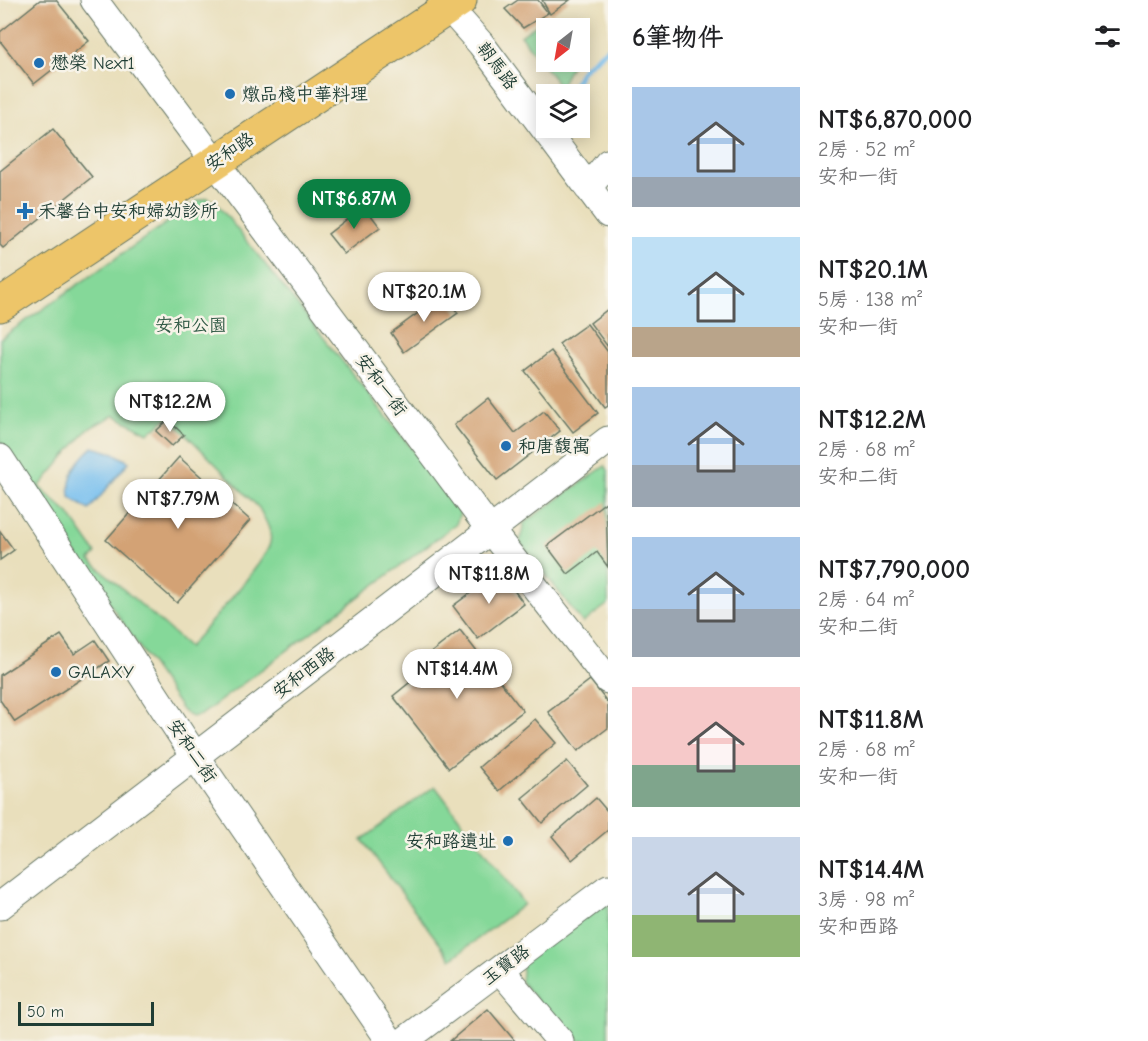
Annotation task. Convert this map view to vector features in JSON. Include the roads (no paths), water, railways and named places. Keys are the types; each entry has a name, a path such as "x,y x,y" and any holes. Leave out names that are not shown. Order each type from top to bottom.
{"main road":[{"name":"安和路","path":"0,305 215,163 450,2"}],"street":[{"name":"安和一街","path":"94,0 491,531 608,680"},
{"name":"朝馬路","path":"450,2 608,214"},
{"path":"588,188 608,164"},
{"name":"安和西路","path":"0,906 608,440"},
{"name":"安和二街","path":"0,458 195,756 390,1041"},
{"name":"玉寶路","path":"404,1041 608,888"},
{"path":"500,970 560,1041"}],"water":[{"path":"93,447 114,453 129,462 89,510 70,497 69,489 74,469"}],"waterway":[{"path":"574,84 583,69 608,48"}],"place":[{"name":"懋榮 Next1","path":"39,63"},
{"name":"燉品棧中華料理","path":"230,94"},
{"name":"禾馨台中安和婦幼診所","path":"25,211"},
{"name":"和唐馥寓","path":"506,446"},
{"name":"GALAXY","path":"56,672"},
{"name":"安和路遺址","path":"508,841"}],"park label":[{"name":"安和公園","path":"191,325"}]}
